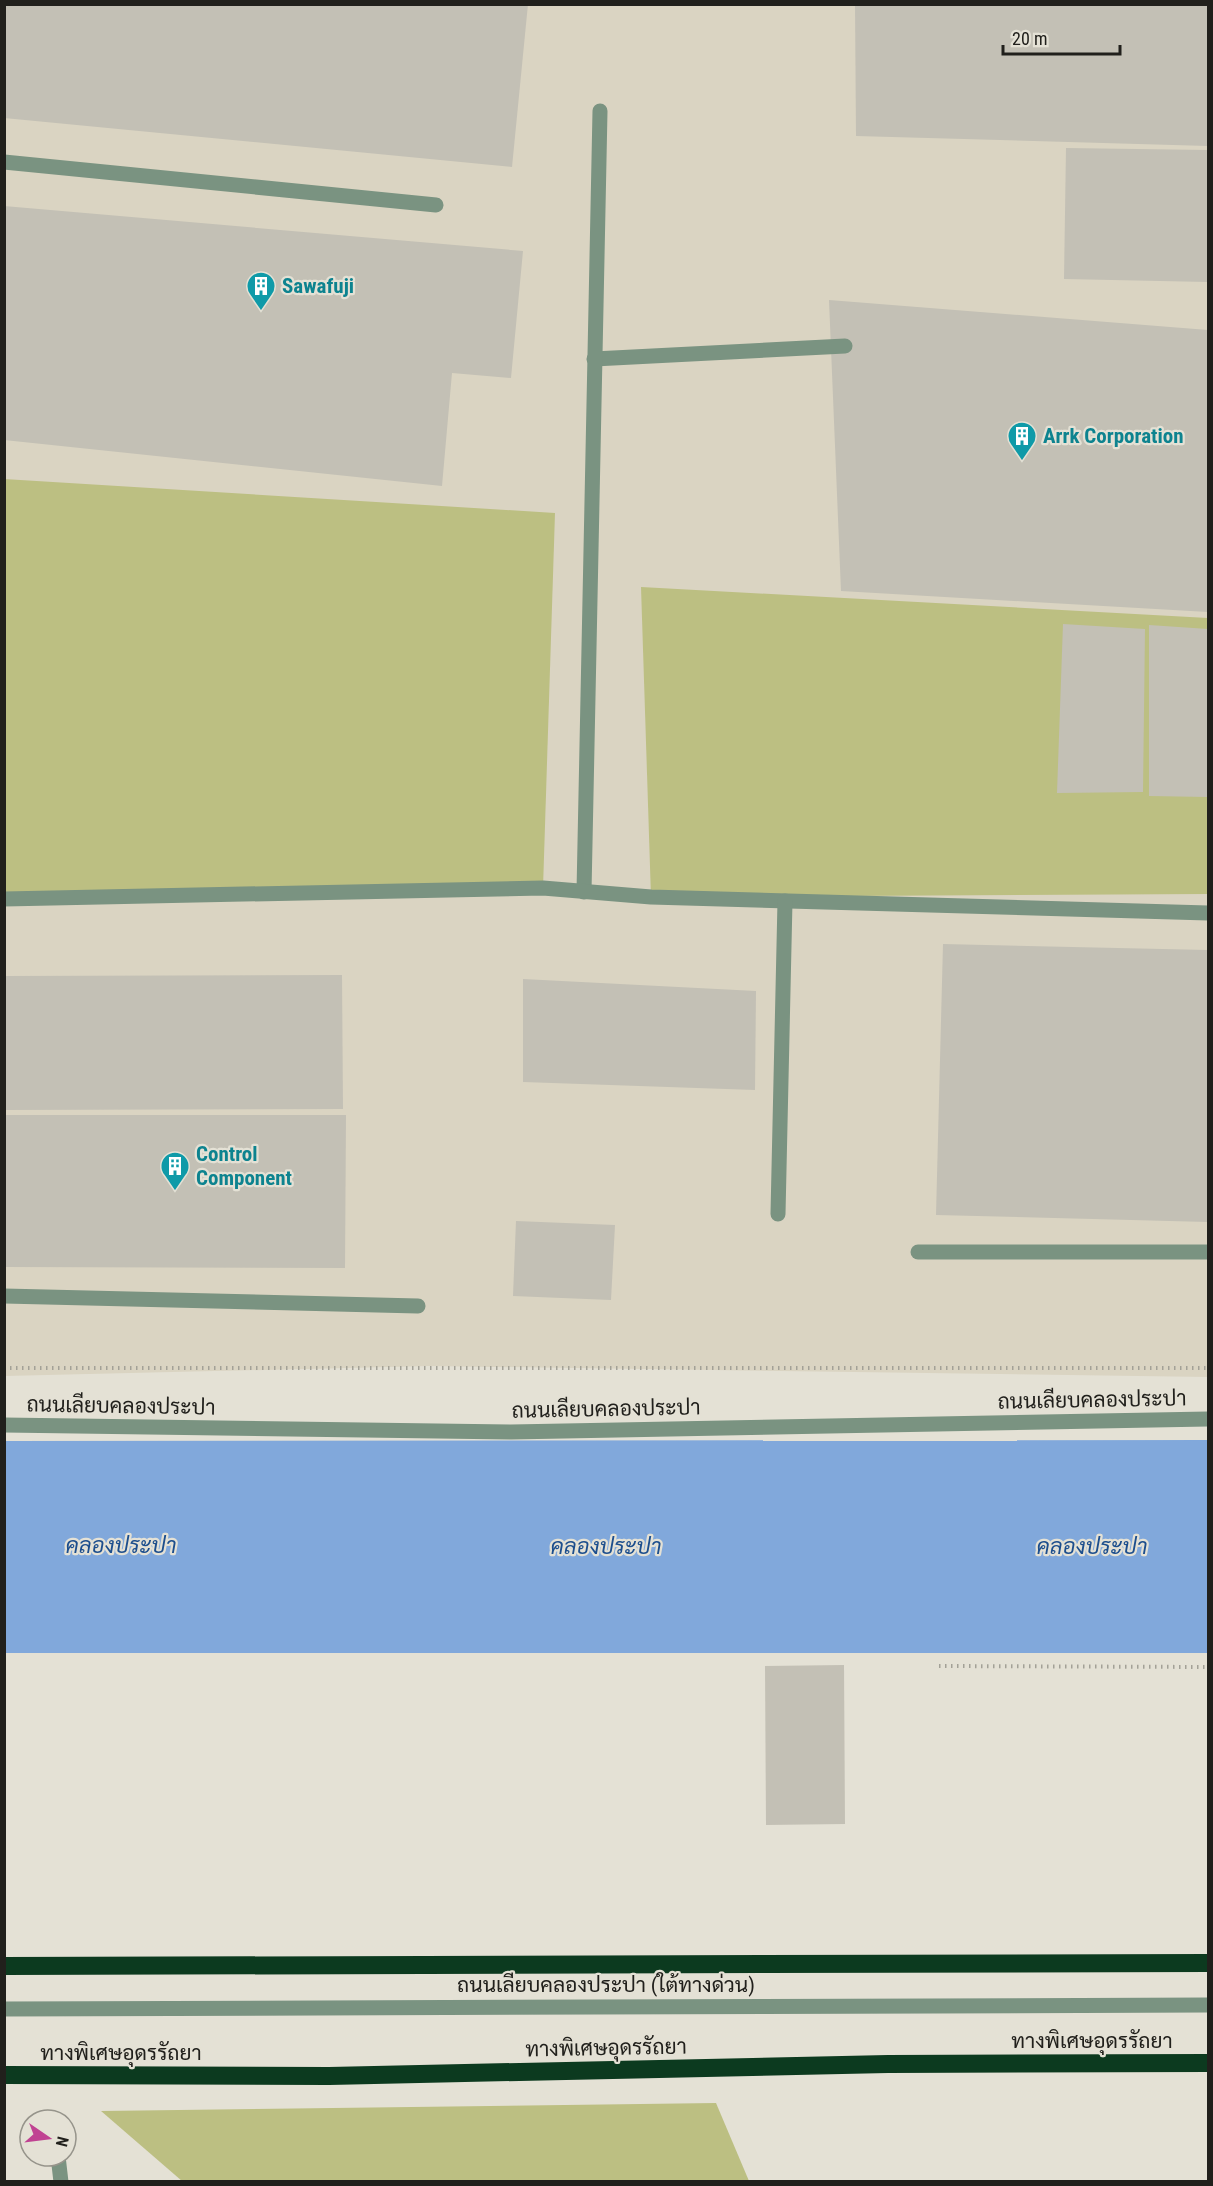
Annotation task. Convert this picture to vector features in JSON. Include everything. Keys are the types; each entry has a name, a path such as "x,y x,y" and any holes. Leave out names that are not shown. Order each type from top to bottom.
{"highway":[{"path":"4,1966 1209,1963"},
{"name":"ทางพิเศษอุดรรัถยา","path":"4,2075 328,2076 888,2064 1209,2063"}],"street":[{"path":"584,892 600,111"},
{"path":"4,162 436,205"},
{"path":"594,359 845,346"},
{"path":"4,899 543,888 785,901 1209,913"},
{"path":"778,1214 785,901"},
{"path":"918,1252 1209,1252"},
{"path":"4,1296 417,1306"},
{"name":"ถนนเลียบคลองประปา","path":"4,1425 511,1432 1209,1419"},
{"name":"ถนนเลียบคลองประปา (ใต้ทางด่วน)","path":"4,2009 1209,2005"}],"path":[{"path":"4,1368 1209,1368"},
{"path":"939,1666 1209,1667"}],"shaded area":[{"path":"4,5 1208,5 1208,1377 429,1366 5,1376"}],"green space":[{"path":"4,479 555,513 543,888 5,899"},
{"path":"641,587 1208,618 1208,894 651,897"},
{"path":"716,2103 749,2181 182,2181 101,2111"}],"water":[{"name":"คลองประปา","path":"1208,1440 1208,1653 5,1653 5,1441"}],"building":[{"path":"4,4 528,4 512,167 4,118"},
{"path":"855,4 1208,4 1208,146 856,136"},
{"path":"1066,148 1208,150 1208,282 1064,279"},
{"name":"Sawafuji","path":"4,206 523,251 511,378 452,373 442,486 4,440"},
{"name":"Arrk Corporation","path":"829,300 1208,330 1208,612 841,591"},
{"path":"1063,624 1145,629 1143,792 1057,793"},
{"path":"1149,625 1208,629 1208,797 1149,796"},
{"path":"943,944 1208,950 1208,1222 936,1215"},
{"name":"Control Component","path":"342,975 343,1109 4,1110 4,976"},
{"path":"523,979 756,991 755,1090 523,1082"},
{"name":"Control Component","path":"4,1115 346,1115 345,1268 4,1267"},
{"path":"516,1221 615,1225 611,1300 513,1296"},
{"path":"844,1665 845,1824 766,1825 765,1666"}],"place":[{"name":"Sawafuji","path":"261,312"},
{"name":"Arrk Corporation","path":"1022,462"},
{"name":"Control Component","path":"175,1192"}]}
